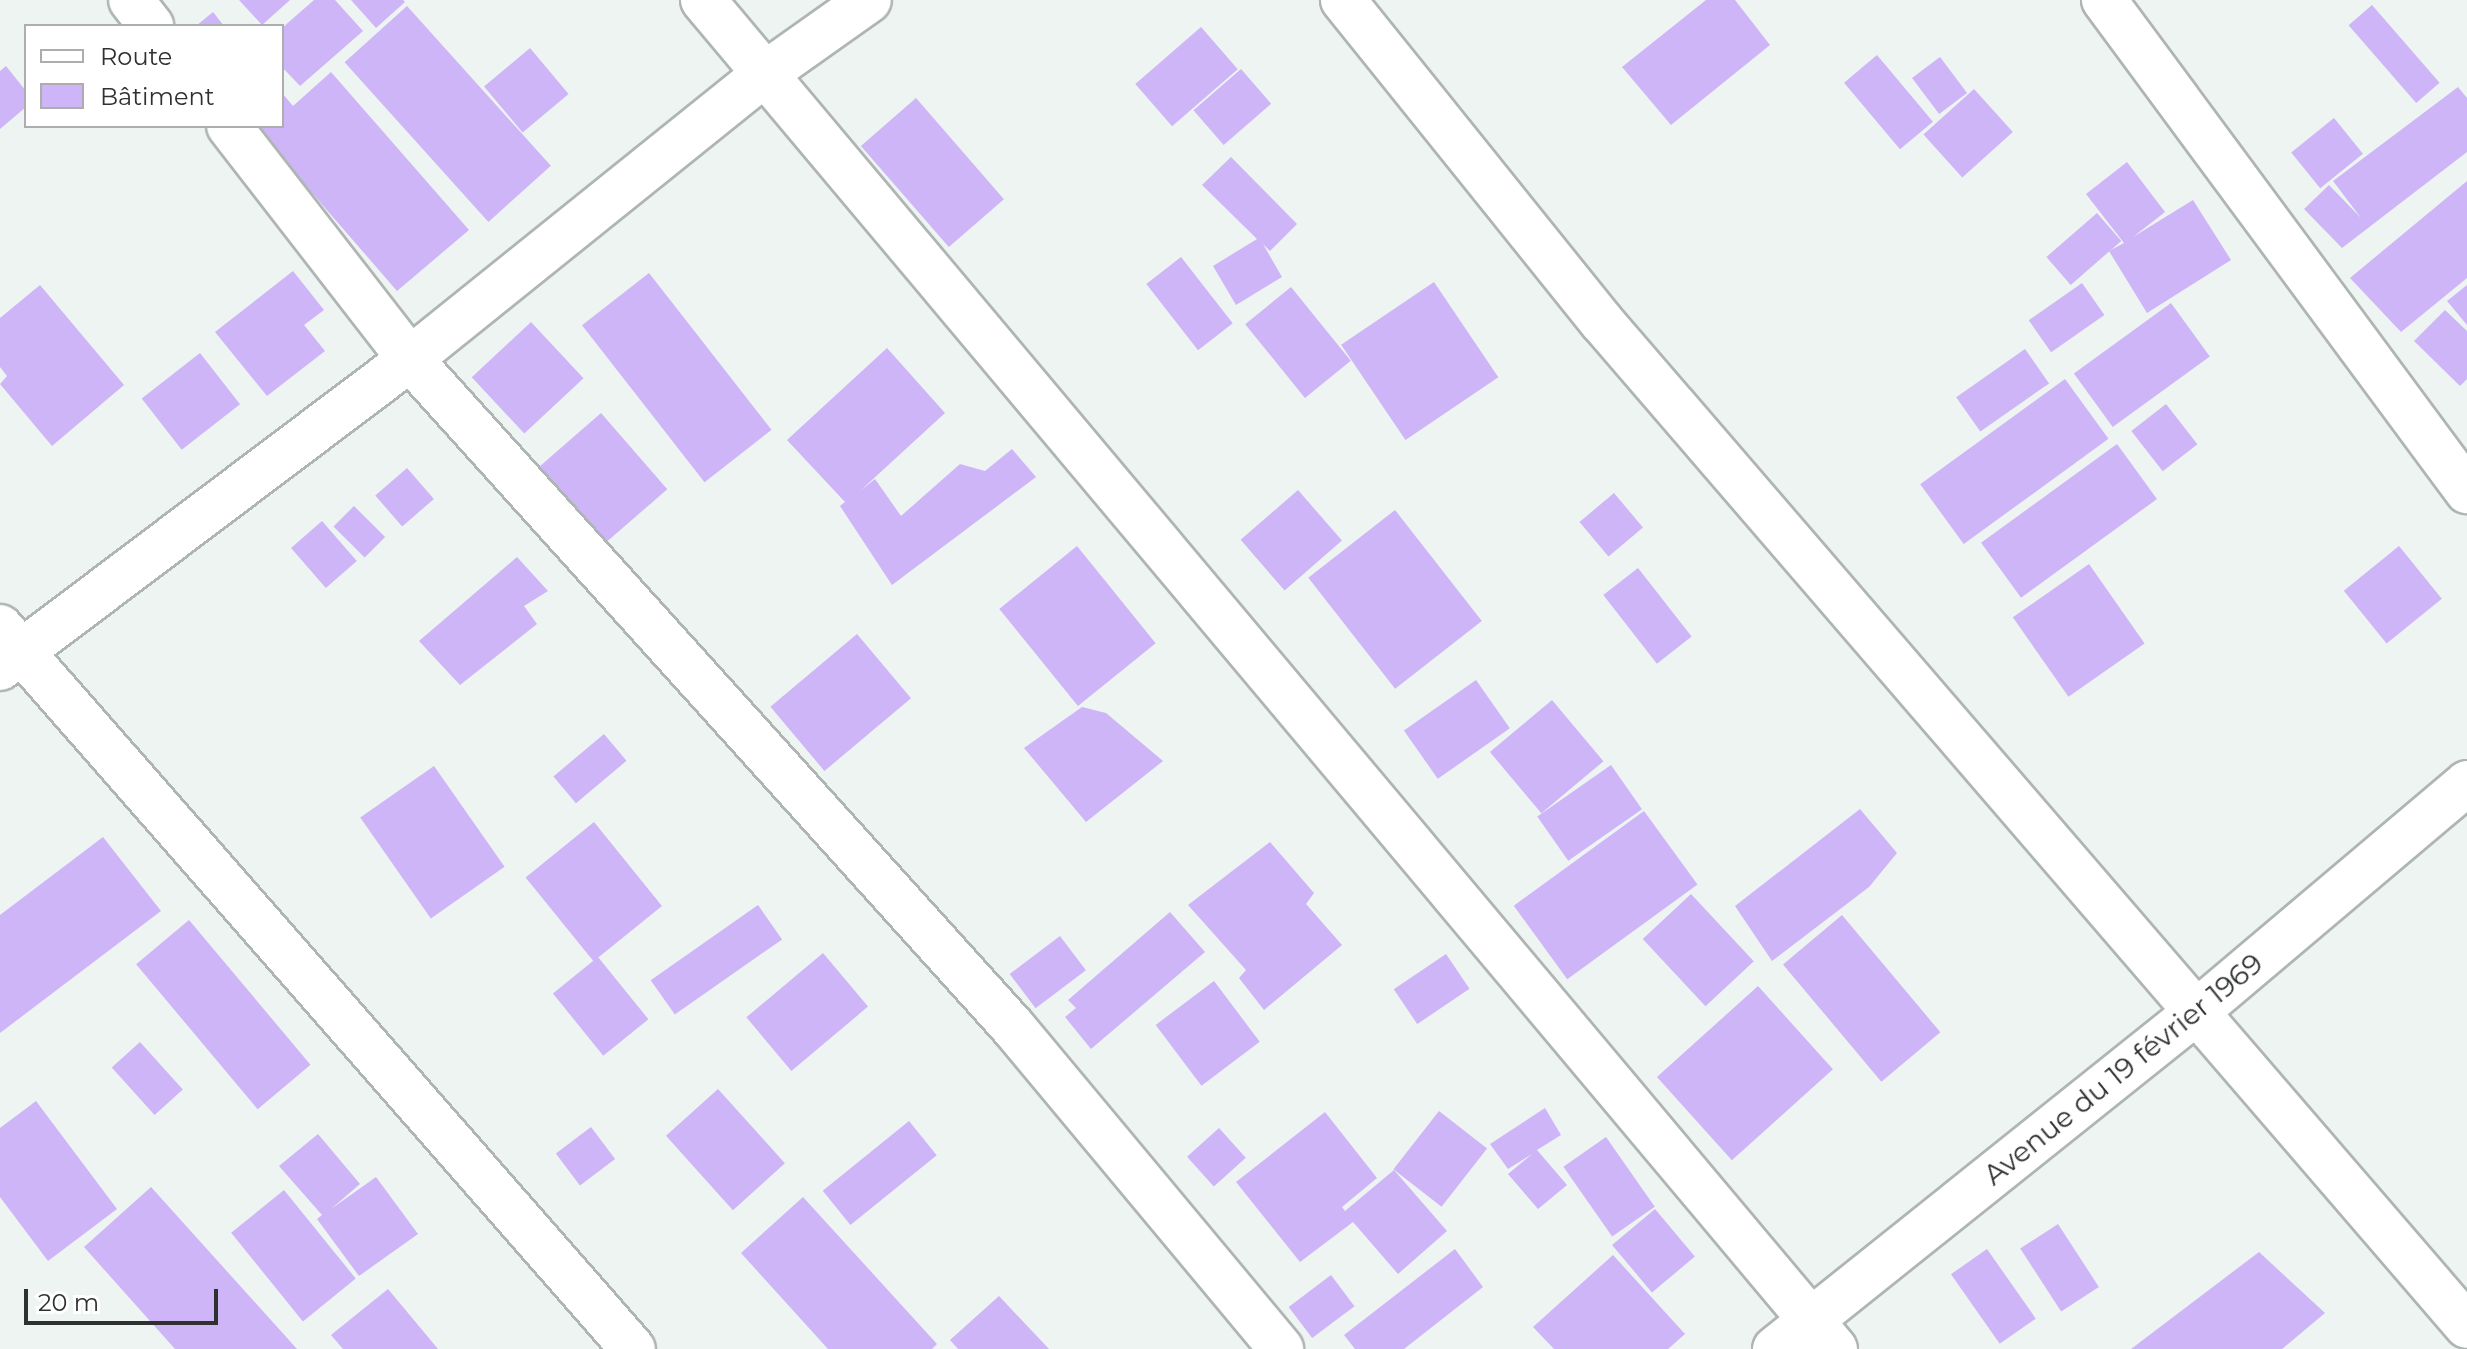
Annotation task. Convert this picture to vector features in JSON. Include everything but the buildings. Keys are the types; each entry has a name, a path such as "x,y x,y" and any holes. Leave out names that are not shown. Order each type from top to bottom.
{"street":[{"path":"131,0 149,24"},
{"path":"703,0 1823,1335"},
{"path":"633,1349 8,649 410,359 766,73 869,0"},
{"path":"1343,0 1602,322 2194,1014 2467,1326"},
{"path":"2104,0 2467,491"},
{"path":"231,128 410,359 1013,1027 1281,1349"},
{"name":"Avenue du 19 février 1969","path":"1775,1349 1823,1335 2467,783"}]}
